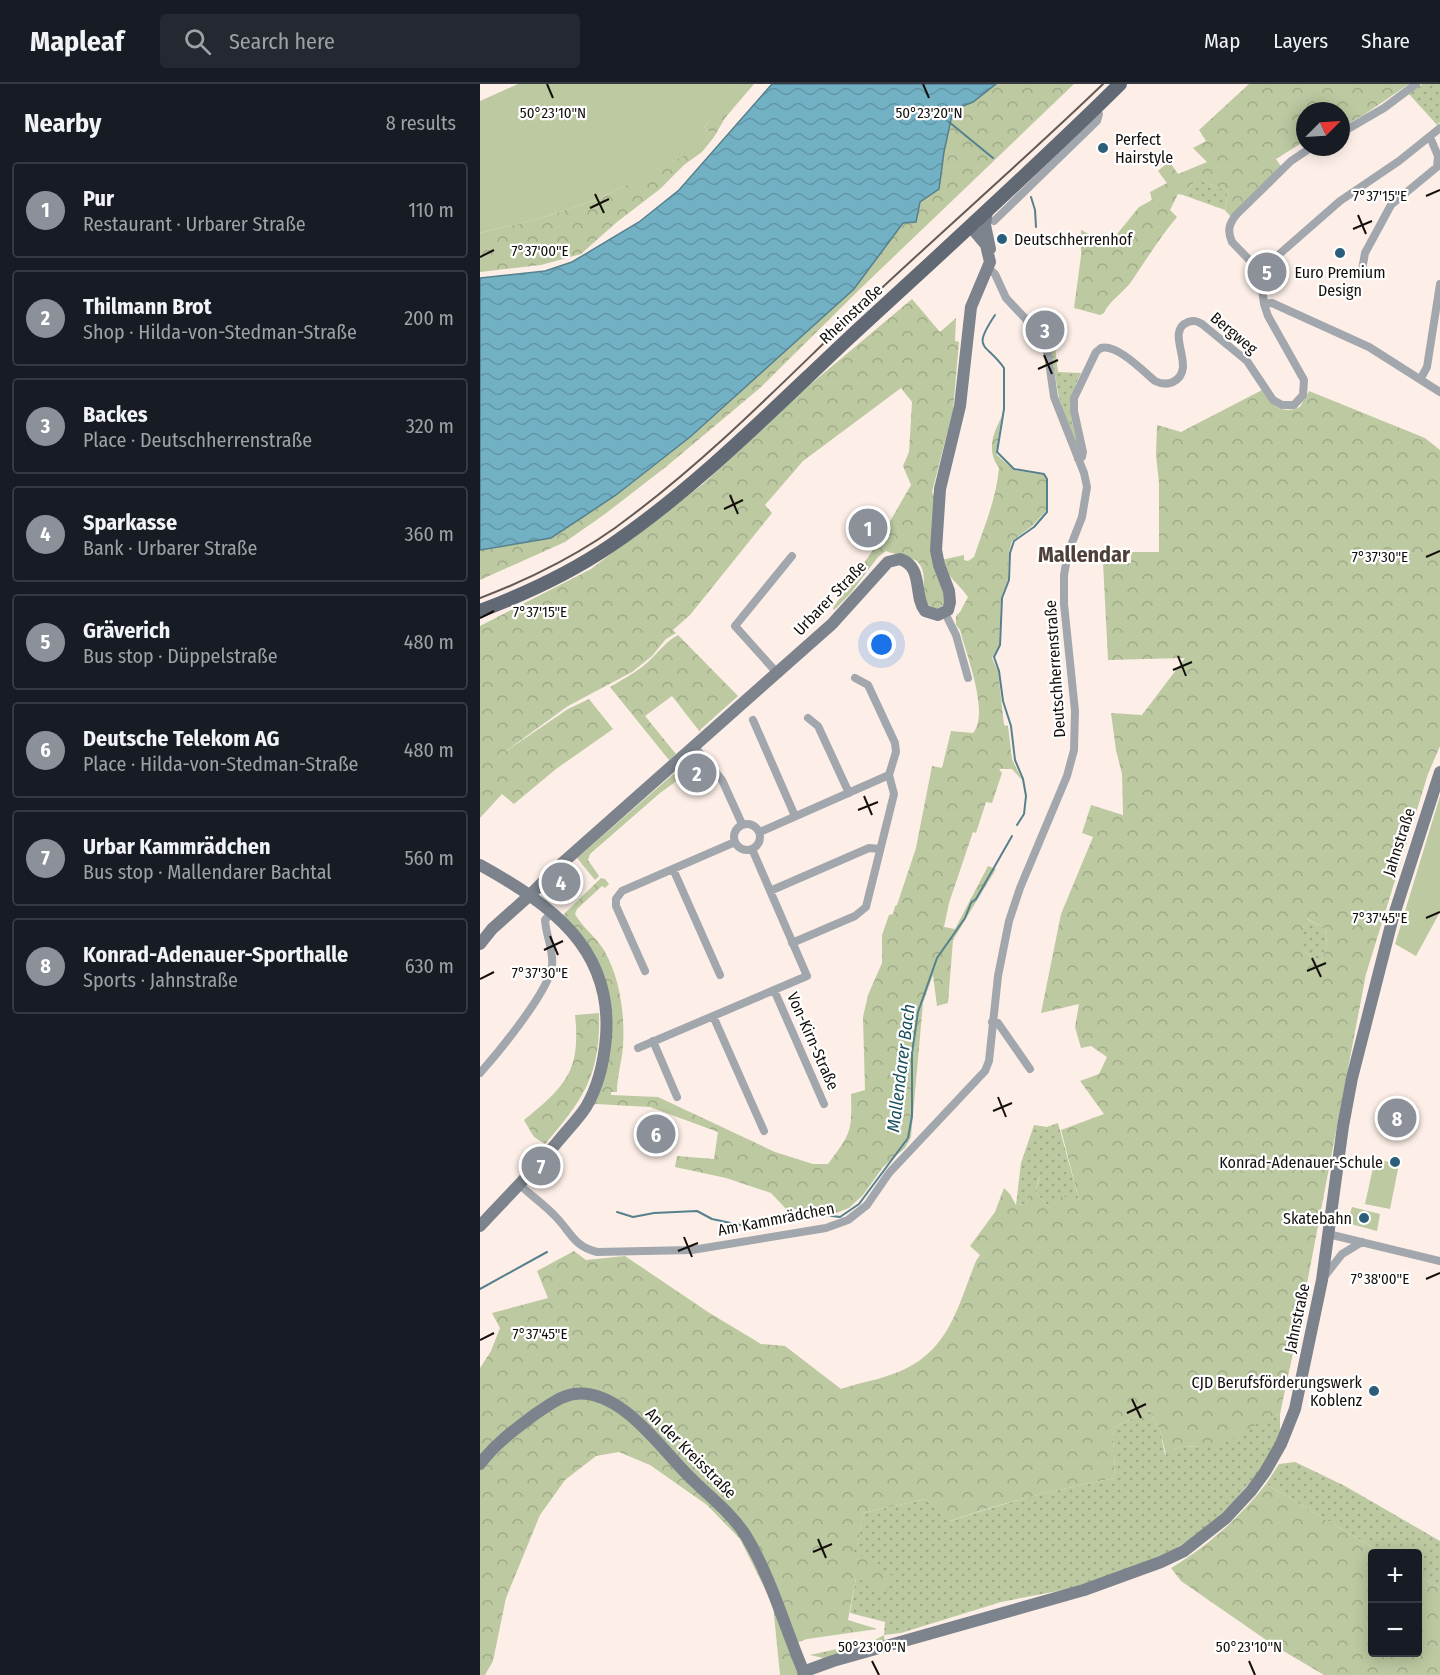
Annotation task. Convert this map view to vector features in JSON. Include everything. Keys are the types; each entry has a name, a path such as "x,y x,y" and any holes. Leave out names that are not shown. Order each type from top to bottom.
{"main road":[{"name":"Rheinstraße","path":"480,611 516,596 593,556 644,522 698,478 970,226 991,216 1120,84"}],"street":[{"path":"1350,128 1384,108 1416,84"},
{"path":"1298,156 1236,215 1230,225 1232,242 1260,271 1340,201 1440,128"},
{"path":"1362,270 1365,253 1390,205 1437,167 1438,156 1430,137"},
{"path":"968,678 956,635 945,613 950,607 951,598 936,550 940,489 960,406 971,307 990,262 986,225 991,216"},
{"path":"970,226 984,242 989,253"},
{"name":"Deutschherrenstraße","path":"988,268 995,274 1006,298 1036,330 1043,341 1048,355 1054,397 1087,487 1082,517 1068,553 1064,575 1064,604 1075,711 1074,750 1067,776 1020,888 1009,921 992,1022"},
{"name":"Bergweg","path":"1078,459 1082,457 1083,452 1073,405 1074,398 1096,352 1101,348 1110,347 1155,381 1161,384 1171,383 1177,380 1183,370 1179,330 1188,322 1202,324 1247,361 1269,395 1277,403 1290,406 1298,402 1303,395 1304,380 1268,316 1264,304 1260,271"},
{"path":"1420,378 1427,368 1440,284"},
{"path":"1264,304 1272,303 1369,346 1440,392"},
{"path":"778,674 735,626 792,556"},
{"name":"Urbarer Straße","path":"480,944 492,929 559,866 832,624 885,564 891,560 904,560 912,566 925,612 938,615 945,613"},
{"path":"792,943 864,910 894,794 889,775 896,752 895,743 868,684 855,678"},
{"path":"808,718 818,726 849,793"},
{"path":"753,720 795,816"},
{"path":"694,746 722,780 742,824"},
{"name":"Jahnstraße","path":"804,1673 833,1661 1119,1578 1179,1554 1226,1518 1251,1491 1274,1459 1295,1409 1322,1280 1343,1126 1371,998 1408,865 1440,772"},
{"path":"760,832 889,775"},
{"path":"742,824 750,824 760,832 759,844 752,849 740,848 735,842 736,830 742,824"},
{"path":"645,970 616,906 616,899 622,891 735,842"},
{"path":"770,891 869,848 880,849"},
{"path":"638,1048 807,976 752,849"},
{"path":"480,866 530,895 552,912 578,939 596,969 605,1006 605,1045 600,1074 584,1109 480,1226"},
{"path":"673,869 720,975"},
{"path":"481,1071 508,1040 549,980 552,960 545,920 552,912"},
{"name":"Von-Kirn-Straße","path":"774,990 824,1104"},
{"path":"713,1016 764,1131"},
{"path":"992,1022 998,1023 1030,1070"},
{"name":"Am Kammrädchen","path":"519,1184 556,1217 584,1249 597,1252 692,1250 837,1225 855,1217 867,1205 889,1173 985,1071 989,1061 992,1022"},
{"path":"652,1041 677,1098"},
{"path":"1328,1234 1440,1261"},
{"path":"1322,1280 1342,1254 1362,1242"},
{"name":"An der Kreisstraße","path":"480,1464 489,1452 513,1431 566,1396 587,1394 605,1400 628,1414 642,1425 682,1470 730,1516 745,1534 770,1585 804,1673"}],"green space":[{"path":"518,84 733,84 740,91 704,127 711,134 703,146 599,199 538,219 480,233 480,101"},
{"path":"733,84 754,84 725,118 702,152 581,254 541,265 480,272 480,233 538,219 599,199 702,146 711,134 704,127 739,91"},
{"path":"996,84 1074,84 760,388 667,466 565,542 480,580 480,550 551,538 616,495 690,437 854,289 919,202 939,189 953,110 973,102"},
{"path":"1249,84 1409,84 1350,123 1350,102 1296,102 1296,147 1276,159 1282,168 1231,217 1225,210 1228,191 1202,181 1195,181 1183,195 1178,194 1170,210 1177,217 1131,282 1104,313 1100,315 1074,308 1081,256 1081,230 1109,244 1139,207 1152,200 1150,192 1167,183 1158,171 1169,161 1178,174 1207,162 1193,148 1206,141 1199,130"},
{"path":"1422,84 1440,84 1440,122 1437,125 1409,94"},
{"path":"1195,181 1202,181 1228,191 1225,210 1183,195"},
{"path":"912,299 940,332 956,318 955,341 959,342 953,410 932,492 935,498 945,596 943,605 935,609 926,600 922,568 918,562 886,551 878,557 850,594 834,610 833,608 877,544 911,485 903,466 909,452 912,402 901,388 803,461 765,505 772,513 690,615 673,630 676,633 666,639 652,656 632,672 568,706 499,756 568,709 589,699 613,729 556,769 514,804 502,794 480,818 480,626 591,569 703,484 812,383"},
{"path":"1052,320 1058,372 1081,373 1071,403 1072,420 1080,451 1078,452 1059,398 1051,352 1039,327"},
{"path":"1262,390 1273,404 1287,410 1300,407 1309,391 1425,438 1440,450 1440,746 1428,774 1366,974 1280,1414 1224,1443 1198,1447 1182,1446 1166,1455 1160,1430 1149,1410 1113,1428 1115,1478 1032,1496 950,1521 926,1499 863,1513 857,1548 853,1551 894,1577 887,1592 856,1578 848,1620 877,1629 807,1639 787,1646 799,1675 780,1675 773,1605 740,1539 707,1505 650,1465 619,1452 596,1456 565,1480 540,1515 506,1598 493,1661 485,1675 480,1675 480,1368 491,1351 500,1328 492,1313 548,1298 537,1271 574,1251 586,1260 625,1256 708,1312 761,1344 785,1346 841,1389 910,1367 937,1344 955,1314 980,1255 970,1246 995,1212 1004,1188 1016,1205 1026,1204 1041,1170 1035,1192 1049,1207 1062,1196 1079,1200 1061,1130 1104,1114 1080,1081 1099,1074 1107,1057 1091,1046 1081,1048 1075,1027 1079,1004 1041,1013 1061,914 1093,837 1082,833 1091,805 1123,815 1122,774 1111,713 1142,715 1185,658 1108,660 1103,562 1131,563 1131,552 1159,552 1157,425 1181,432","holes":["1307,919 1325,928 1327,944 1321,962 1303,951 1303,928"]},
{"path":"1002,416 997,455 1014,470 1044,475 1046,479 1046,511 1032,526 1012,541 1009,552 1008,580 1001,598 999,645 992,658 998,671 1004,725 1008,726 1012,759 1022,780 1012,769 999,769 1002,773 992,803 986,802 976,833 973,832 949,903 944,927 955,929 988,866 996,869 953,940 948,1003 937,1006 933,975 923,1003 911,1137 905,1148 883,1167 863,1195 849,1208 831,1215 810,1208 787,1210 771,1193 726,1178 675,1167 677,1156 714,1159 718,1132 650,1107 596,1104 592,1106 600,1090 606,984 599,964 589,947 563,915 601,878 609,884 605,888 602,886 577,909 575,914 604,950 618,984 623,1021 623,1046 617,1092 611,1092 611,1095 658,1097 775,1152 813,1164 828,1164 848,1132 851,1117 851,1094 865,1090 863,1017 868,995 882,963 882,935 889,915 893,914 897,905 916,848 932,766 942,768 951,731 973,733 978,724 978,698 975,683 960,630 956,625 956,616 968,597 949,575 941,560 964,555 964,560 968,561 974,557 995,491 999,468 993,455 992,442"},
{"path":"678,635 738,696 700,732 672,696 645,716 676,754 669,760 610,687 633,674"},
{"path":"678,770 682,777 660,793 590,854 588,860 599,876 595,880 577,858"},
{"path":"1440,796 1440,912 1416,956 1395,944"},
{"path":"1306,919 1325,928 1327,944 1321,962 1303,951 1303,928"},
{"path":"599,1013 597,1053 587,1085 570,1114 545,1144 534,1137 524,1120 551,1097 568,1075 575,1050 575,1015"},
{"path":"1058,1123 1079,1200 1049,1207 1035,1192 1040,1176 1026,1204 1016,1205 1021,1163 1034,1125 1047,1127"},
{"path":"1375,1159 1399,1164 1390,1209 1365,1204"},
{"name":"Skatebahn","path":"1352,1207 1380,1214 1377,1231 1347,1223"},
{"path":"1149,1410 1160,1430 1165,1455 1182,1446 1198,1447 1280,1414 1280,1434 1262,1468 1228,1508 1200,1533 1163,1557 1089,1585 1001,1602 901,1633 884,1635 885,1622 850,1613 856,1578 853,1551 857,1547 863,1513 926,1499 951,1521 1032,1496 1115,1478 1113,1428"},
{"path":"1295,1462 1345,1486 1440,1541 1440,1588 1422,1577 1422,1549 1375,1549 1266,1484 1279,1464"},
{"path":"1266,1484 1375,1549 1368,1549 1368,1657 1422,1657 1422,1577 1440,1588 1440,1675 1324,1675 1275,1646 1181,1581 1171,1568 1198,1550 1245,1508"},
{"path":"884,1635 885,1644 823,1658 810,1655 873,1641"}],"water":[{"path":"772,84 996,84 973,102 953,110 939,189 920,202 916,222 903,223 854,289 690,437 616,495 551,538 480,550 480,278 545,271 572,262 639,222 679,190"}],"waterway":[{"name":"Mallendarer Bach","path":"949,122 993,158"},
{"name":"Mallendarer Bach","path":"1031,197 1035,210 1036,227"},
{"name":"Mallendarer Bach","path":"995,315 983,341 1004,368 1004,409 997,452 1014,469 1044,474 1047,479 1047,512 1034,527 1014,541 1010,553 1009,580 1002,598 1000,645 994,657 1011,726 1015,760 1023,779 1026,796 1024,814 1017,825"},
{"name":"Mallendarer Bach","path":"617,1212 633,1217 654,1213 697,1211 712,1219 745,1226 757,1221 770,1222 791,1213 840,1217 859,1204 908,1138 912,1116 912,1053 918,1012 937,958 965,918 971,903 976,899 1012,836"},
{"name":"Mallendarer Bach","path":"480,1289 547,1252"}],"railway":[{"path":"480,598 539,573 578,552 614,529 661,493 745,419 884,286 1103,84"}],"place":[{"name":"Perfect Hairstyle","path":"1103,148"},
{"name":"Deutschherrenhof","path":"1002,239"},
{"name":"Euro Premium Design","path":"1340,253"},
{"name":"Gräverich","path":"1267,272"},
{"name":"Backes","path":"1045,330"},
{"name":"Pur","path":"868,528"},
{"name":"Thilmann Brot","path":"697,773"},
{"name":"Sparkasse","path":"561,882"},
{"name":"Konrad-Adenauer-Sporthalle","path":"1397,1118"},
{"name":"Deutsche Telekom AG","path":"656,1134"},
{"name":"Konrad-Adenauer-Schule","path":"1395,1162"},
{"name":"Urbar Kammrädchen","path":"541,1166"},
{"name":"Skatebahn","path":"1364,1218"},
{"name":"CJD Berufsförderungswerk Koblenz","path":"1374,1391"}],"district":[{"name":"Mallendar","path":"1084,554"}]}
